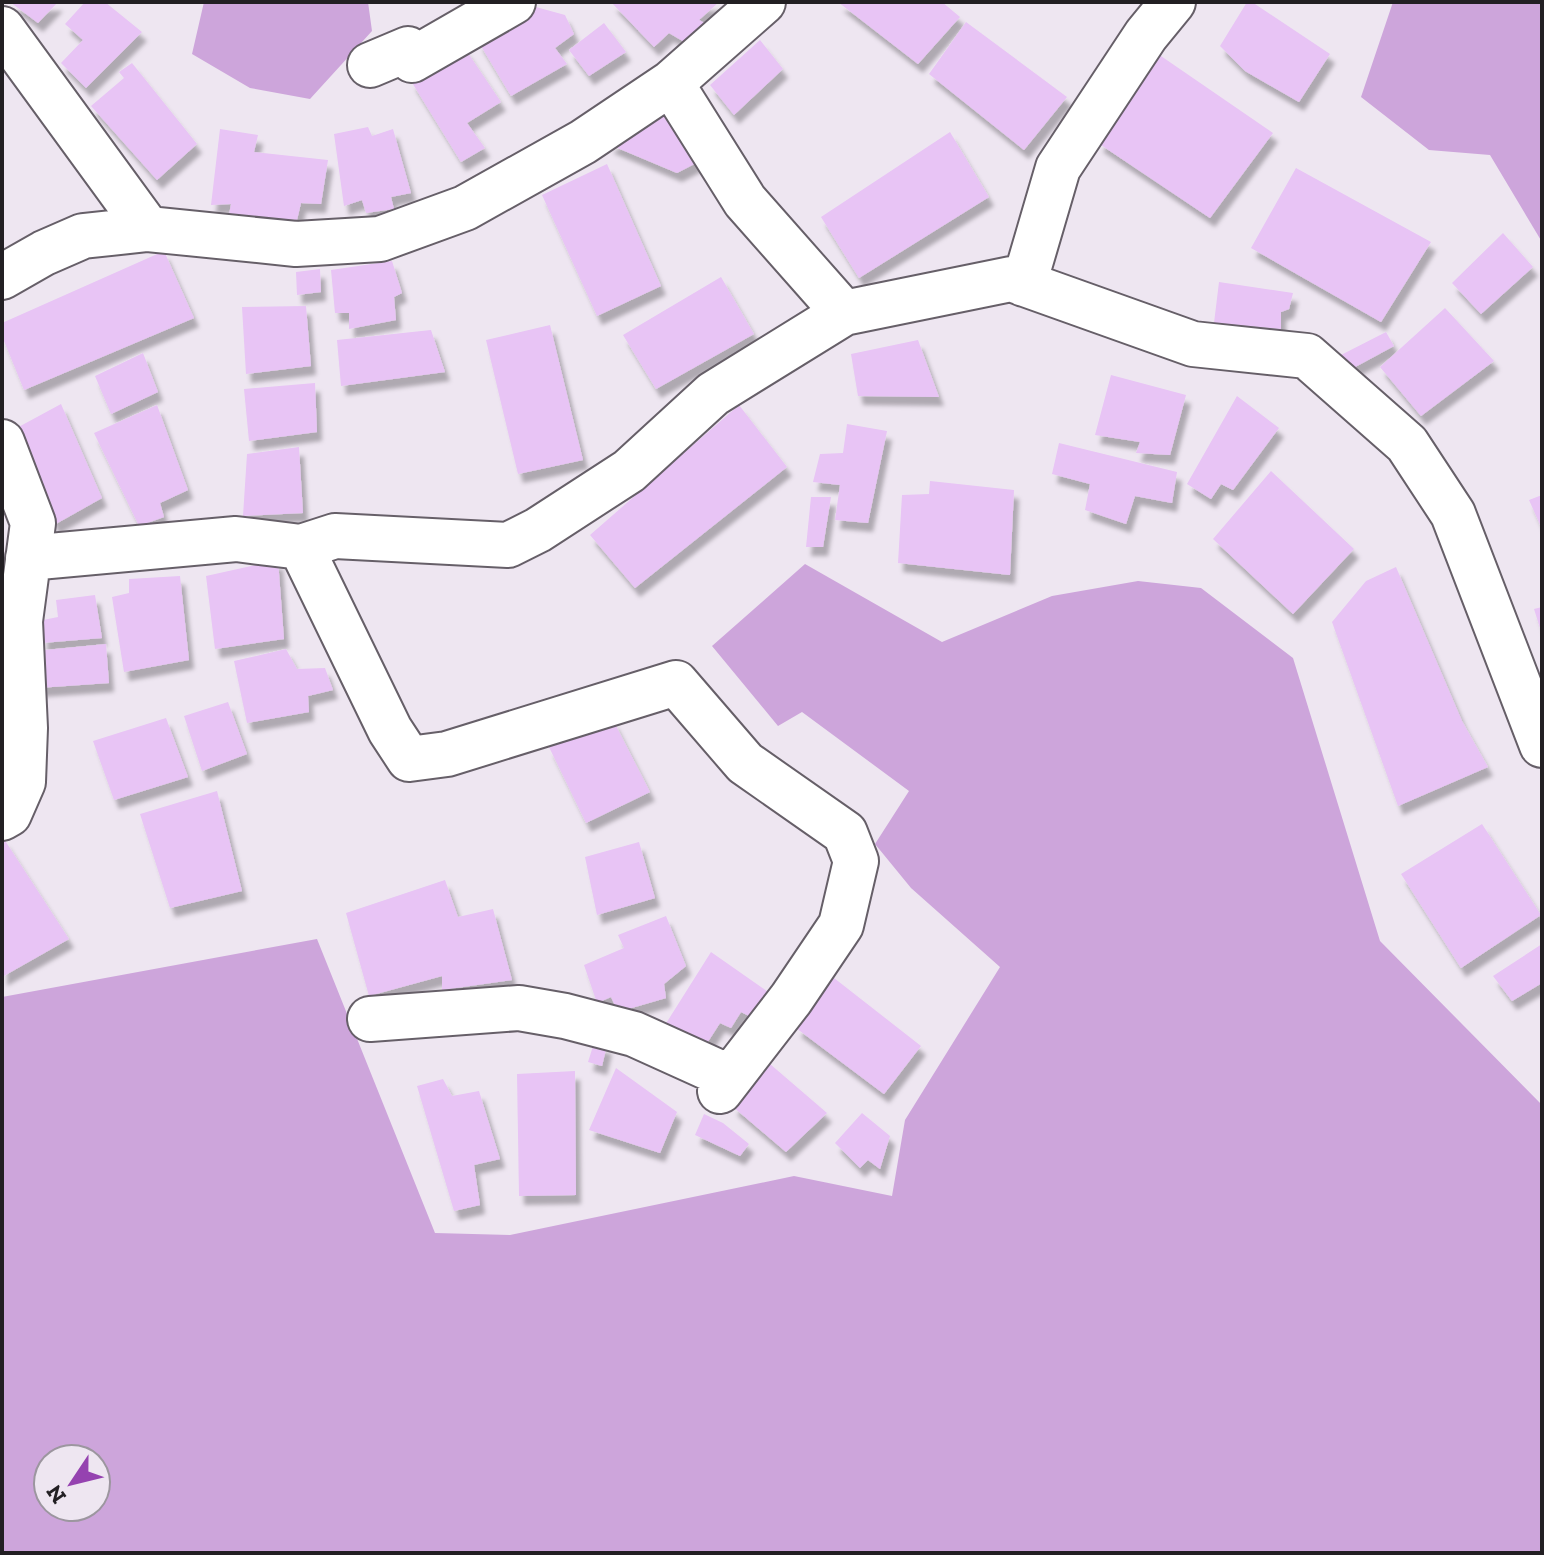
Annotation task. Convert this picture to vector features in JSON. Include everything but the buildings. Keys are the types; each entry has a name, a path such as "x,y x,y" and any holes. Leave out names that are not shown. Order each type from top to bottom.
{"street":[{"path":"370,65 408,49 412,60 513,2"},
{"path":"2,277 44,253 83,236 148,229 296,244 380,239 465,208 583,142 671,83 763,2"},
{"path":"1024,284 1058,168 1146,35 1173,2"},
{"path":"2,29 148,229"},
{"path":"671,83 745,201 844,313"},
{"path":"28,558 236,539 301,547 335,536 508,545 538,530 629,471 713,394 844,313 1011,279 1193,344 1307,356 1407,444 1453,514 1541,743"},
{"path":"2,442 33,523 20,621 25,728 23,782 9,814 2,818"},
{"path":"301,547 390,730 409,759 447,754 676,683 745,763 845,833 856,861 841,925 791,999 724,1084 634,1034 565,1016 519,1008 370,1019"}],"shaded area":[{"path":"204,2 368,2 372,31 310,99 250,88 192,54"},
{"path":"1393,2 1542,2 1542,242 1490,155 1429,150 1361,97"},
{"path":"805,564 942,642 1052,596 1138,581 1201,588 1293,658 1380,941 1542,1105 1542,1553 2,1553 2,997 317,939 435,1233 510,1235 794,1176 892,1196 905,1120 1000,967 911,888 875,844 909,791 802,712 778,726 712,646"}]}
